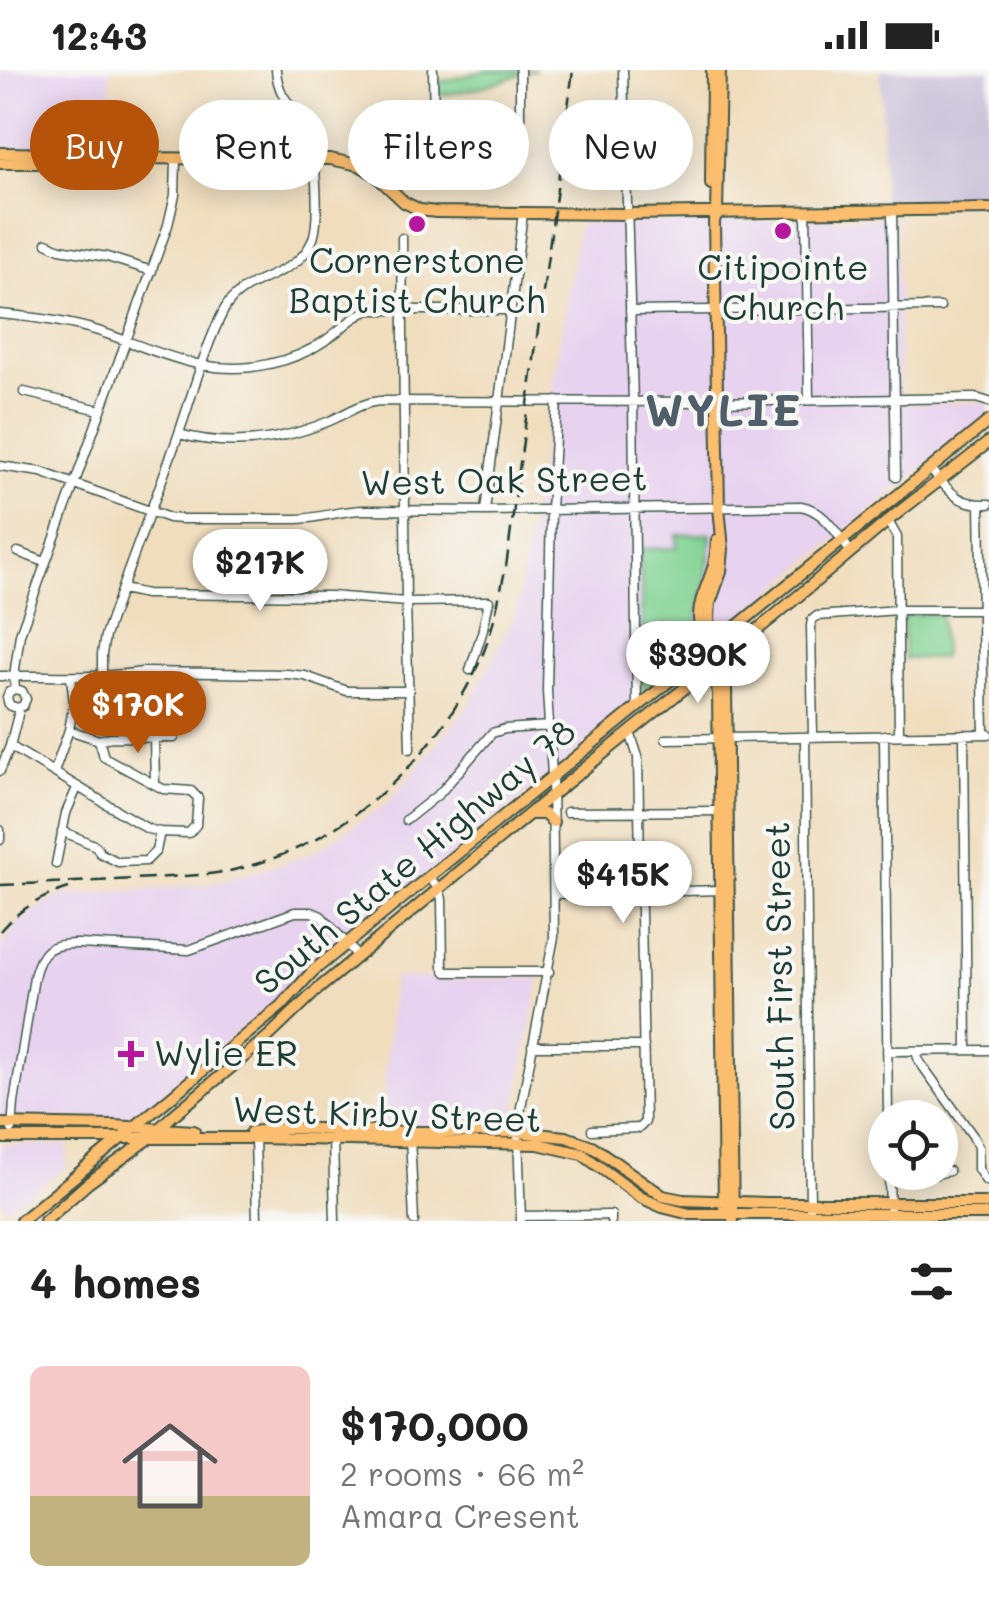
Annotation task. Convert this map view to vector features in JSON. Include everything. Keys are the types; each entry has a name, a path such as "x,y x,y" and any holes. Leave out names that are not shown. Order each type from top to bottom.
{"main road":[{"path":"712,70 719,529 714,568 704,590 699,625 726,687 723,810 729,1218"},
{"path":"714,215 720,70"},
{"path":"0,153 30,153"},
{"path":"328,159 358,165 374,174 404,202 436,212 714,215 989,208"},
{"path":"159,160 179,160"},
{"path":"0,163 30,163"},
{"name":"South State Highway 78","path":"23,1220 281,1006 313,971 989,421"},
{"name":"South State Highway 78","path":"45,1221 528,814 989,442"},
{"path":"710,648 710,603 722,559 719,529"},
{"path":"709,622 722,628 734,627"},
{"path":"716,664 723,738"},
{"path":"693,682 708,681 718,690"},
{"path":"528,814 544,814 553,822"},
{"path":"260,1024 268,1036"},
{"path":"171,1117 174,1130"},
{"path":"6,1124 134,1127 154,1133"},
{"name":"West Kirby Street","path":"154,1133 255,1135 288,1128 410,1137 566,1137 592,1146 663,1196 810,1209"},
{"name":"West Kirby Street","path":"154,1133 174,1130 255,1135"},
{"path":"6,1138 154,1133"},
{"path":"88,1137 97,1142 102,1154"},
{"name":"West Kirby Street","path":"519,1138 582,1154 640,1197 690,1214 729,1218 810,1209"},
{"path":"890,1213 989,1203"},
{"path":"810,1209 989,1214"}],"street":[{"path":"276,70 286,100"},
{"path":"433,70 434,124 520,124 520,70"},
{"path":"623,70 634,401 636,708"},
{"path":"0,771 20,708 14,708 7,700 9,692 15,689 20,634 152,271 175,195 176,160"},
{"path":"102,676 105,636 224,310 243,290 295,264 312,242 314,190"},
{"path":"892,211 896,478"},
{"path":"806,212 809,400"},
{"path":"485,511 523,213"},
{"path":"402,238 410,749"},
{"path":"47,242 60,249 107,257 152,271"},
{"path":"630,311 940,307"},
{"path":"0,314 64,322 202,366 233,369 270,364 310,350 365,312 509,310"},
{"path":"24,392 100,410"},
{"path":"178,434 231,442 270,440 323,424 369,402 976,398 989,402"},
{"path":"557,401 549,726 554,937 519,1138 521,1218 611,1215 611,1221"},
{"name":"West Oak Street","path":"0,466 40,472 181,519 298,520 346,510 806,506 824,518 851,552"},
{"path":"666,739 987,734 985,504 957,500 930,470"},
{"path":"888,521 897,543 900,734"},
{"path":"18,552 45,562"},
{"path":"122,589 146,594 489,601 470,670"},
{"path":"898,610 986,610"},
{"name":"South First Street","path":"810,1209 812,620 823,614 898,610"},
{"path":"0,676 142,672 287,674 347,691 409,690"},
{"path":"54,772 74,703 71,677"},
{"path":"406,820 440,793 492,732 549,726"},
{"path":"68,730 98,740 174,738"},
{"path":"532,1046 644,1046 638,757 630,732"},
{"path":"964,734 967,1050"},
{"path":"884,735 888,1100"},
{"path":"154,738 154,784"},
{"path":"10,746 148,829 189,833 196,824 198,798 191,791 163,789 104,756 98,740"},
{"path":"56,864 66,812 78,788"},
{"path":"567,812 723,810"},
{"path":"0,830 0,840"},
{"path":"62,831 96,846 100,853 118,862 146,861 156,851 160,832"},
{"path":"429,876 442,899 446,972 549,972"},
{"path":"555,894 725,890"},
{"path":"6,1138 34,977 39,959 52,948 79,944 189,950 295,912 311,912 328,922 358,956"},
{"name":"West Kirby Street","path":"592,1130 639,1128 645,1122 644,1046"},
{"path":"887,1051 989,1050"},
{"path":"916,1051 978,1147 984,1161 978,1170 986,1180"},
{"path":"333,1134 335,1221"},
{"path":"255,1135 257,1221"},
{"path":"410,1137 414,1221"}],"shaded area":[{"path":"0,70 110,70 110,100 30,100 30,148 0,148"},
{"path":"881,70 989,70 989,203 884,206"},
{"path":"897,218 900,404 986,402 989,413 131,1119 0,1118 0,948 18,923 64,895 206,885 314,852 387,804 469,706 516,613 579,223"},
{"path":"393,978 540,978 512,1127 382,1126"},
{"path":"0,1145 67,1145 66,1168 7,1208 0,1199"}],"green space":[{"path":"487,70 537,70 472,90 436,95 436,83"},
{"path":"711,534 696,627 696,651 646,693 641,687 640,549 677,548 677,535"},
{"path":"941,614 943,658 904,659 903,615"}],"railway":[{"path":"0,885 201,875 269,860 344,822 409,767 436,735 460,700 484,652 506,567 573,70"},
{"path":"0,931 31,905 69,888"}],"place":[{"name":"Cornerstone Baptist Church","path":"417,224"},
{"name":"Citipointe Church","path":"783,231"},
{"name":"Wylie ER","path":"131,1054"}],"district":[{"name":"WYLIE","path":"724,410"}]}
